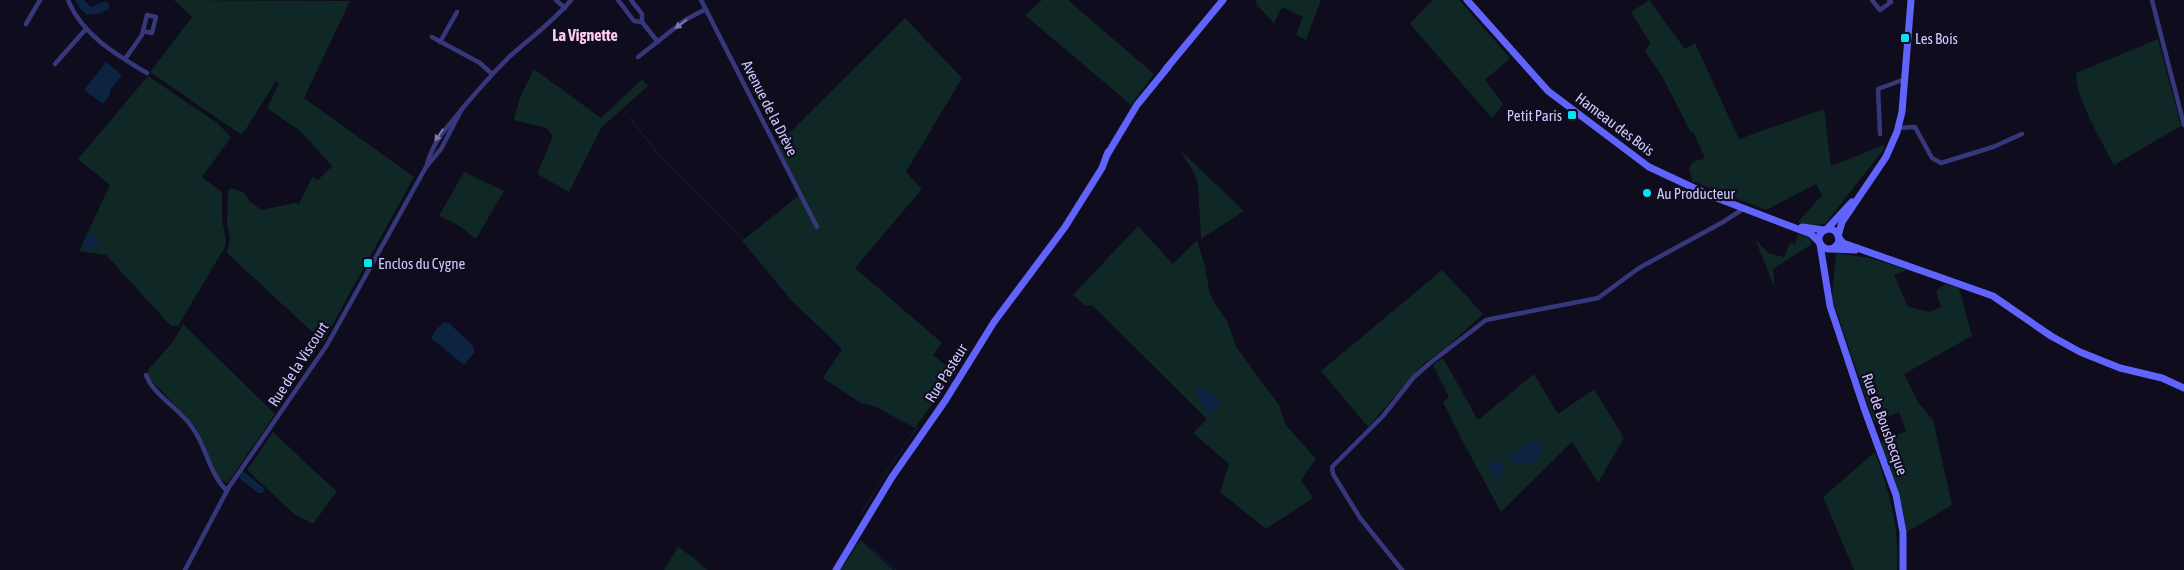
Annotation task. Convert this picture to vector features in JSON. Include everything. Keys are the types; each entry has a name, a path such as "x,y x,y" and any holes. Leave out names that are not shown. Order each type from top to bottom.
{"street":[{"path":"26,24 40,0"},
{"path":"68,0 76,16 86,29 125,59 147,73"},
{"path":"556,0 565,8"},
{"name":"Rue de la Viscourt","path":"426,167 438,137 492,74 572,0"},
{"path":"618,0 634,21 642,22"},
{"path":"631,0 642,14 642,22 658,42"},
{"name":"Avenue de la Drève","path":"701,0 817,227"},
{"name":"Rue Pasteur","path":"836,570 892,477 941,407 994,322 1049,250 1085,194 1097,168 1141,99 1223,0"},
{"name":"Hameau des Bois","path":"1467,0 1539,82 1557,98 1654,170 1743,209 1811,234 1819,243"},
{"path":"1881,0 1874,2 1880,10 1891,2 1889,0"},
{"path":"1831,249 1836,246 1842,222 1886,157 1898,128 1905,79 1911,0"},
{"path":"1908,42 1915,0"},
{"path":"2152,0 2184,125"},
{"path":"638,57 685,20 706,9"},
{"path":"440,42 457,12"},
{"path":"55,64 86,29"},
{"path":"125,59 143,31"},
{"path":"432,37 480,63 492,74"},
{"path":"1880,134 1878,89 1905,79"},
{"name":"Rue de la Viscourt","path":"185,570 227,491 324,350 426,167 441,149 462,109"},
{"path":"1898,128 1915,126 1932,158 1941,163 1993,147 2022,134"},
{"path":"1866,184 1819,235 1819,243 1825,248 1852,250 1878,255"},
{"path":"1402,570 1360,518 1333,474 1332,467 1383,416 1414,377 1486,320 1598,298 1638,268 1743,209"},
{"name":"Hameau des Bois","path":"1781,222 1825,230"},
{"path":"1825,230 1834,230 1843,243 1993,296 2051,336 2085,354 2120,368 2162,378 2184,388"},
{"name":"Rue de Bousbecque","path":"1819,243 1827,290 1862,402 1896,495 1903,532 1903,570"},
{"name":"Rue de Bousbecque","path":"1827,290 1827,258 1831,249"},
{"path":"146,374 152,385 198,436 212,472 227,491"}],"green space":[{"path":"174,0 350,1 304,98 414,177 323,342 227,253 230,238 227,225 228,190 231,188 245,193 249,201 262,210 294,203 299,204 312,177 318,180 332,166 301,132 267,108 279,84 276,81 244,132 240,134 150,72 192,17"},
{"path":"1042,0 1068,0 1154,74 1131,105 1025,15"},
{"path":"1256,0 1321,0 1306,40 1296,35 1303,17 1282,7 1274,23 1257,5"},
{"path":"1432,0 1459,0 1510,58 1485,80 1503,104 1492,118 1410,24"},
{"path":"1649,0 1685,49 1695,43 1739,139 1824,109 1831,166 1884,145 1884,149 1825,224 1810,225 1798,222 1822,195 1816,184 1766,210 1692,181 1689,168 1693,162 1705,158 1663,78 1645,51 1650,43 1631,12"},
{"path":"905,18 962,78 906,172 922,189 855,268 942,343 933,355 955,373 915,428 874,406 861,403 823,378 842,349 791,300 742,241 802,193 777,145"},
{"path":"2158,39 2181,126 2114,165 2084,107 2076,73"},
{"path":"534,69 601,118 642,79 648,86 601,128 569,192 537,174 553,136 546,128 514,120 520,97"},
{"path":"148,76 216,122 231,137 202,177 222,192 225,247 178,326 171,326 106,255 79,251 110,185 78,159"},
{"path":"1180,150 1244,211 1201,239 1198,184 1194,173"},
{"path":"464,172 504,191 476,239 458,225 439,216"},
{"path":"1138,226 1173,264 1197,240 1213,301 1227,321 1237,348 1279,405 1286,425 1316,459 1301,480 1313,498 1266,529 1220,492 1229,464 1193,433 1207,419 1092,305 1086,306 1073,295"},
{"path":"1798,234 1809,238 1812,244 1773,269 1775,289 1755,239 1768,253 1784,257 1790,243 1795,244"},
{"path":"1836,253 1870,258 1907,270 1894,275 1908,307 1930,312 1941,307 1936,291 1945,284 1959,288 1972,336 1904,374 1918,402 1933,420 1952,505 1907,532 1901,501 1881,442 1906,431 1899,412 1874,422 1832,298"},
{"path":"1442,270 1483,314 1447,347 1424,363 1368,427 1321,371"},
{"path":"183,324 275,414 227,484 218,477 196,427 147,376 148,370 172,343"},
{"path":"1443,358 1478,420 1534,374 1558,414 1594,389 1624,438 1598,483 1572,442 1501,512 1443,402 1449,397 1433,365"},
{"path":"273,432 337,491 313,524 294,514 247,470"},
{"path":"1875,452 1885,481 1895,524 1897,570 1854,570 1823,497"},
{"path":"860,540 893,570 841,570"},
{"path":"678,547 694,558 707,570 664,570"}],"water":[{"path":"75,0 84,0 91,7 107,2 110,8 101,13 87,15 80,9"},
{"path":"106,62 122,75 110,90 110,94 103,104 84,90"},
{"path":"87,234 98,239 100,245 91,249 83,249 82,246"},
{"path":"445,322 449,323 473,346 475,352 464,365 431,338 436,329"},
{"path":"1194,387 1211,391 1221,403 1211,415 1203,407"},
{"path":"1534,440 1543,444 1535,464 1514,464 1510,454"},
{"path":"1487,462 1505,463 1496,483"},
{"path":"243,471 264,488 263,493 258,493 239,478"}],"waterway":[{"path":"629,117 660,156 746,241 793,298 841,347 843,350 826,378 859,400 874,404 917,428 888,469 861,514"},
{"path":"862,541 896,570"}],"place":[{"name":"Les Bois","path":"1905,38"},
{"name":"Petit Paris","path":"1572,115"},
{"name":"Au Producteur","path":"1647,193"},
{"name":"Enclos du Cygne","path":"368,263"}],"district":[{"name":"La Vignette","path":"585,35"}]}
